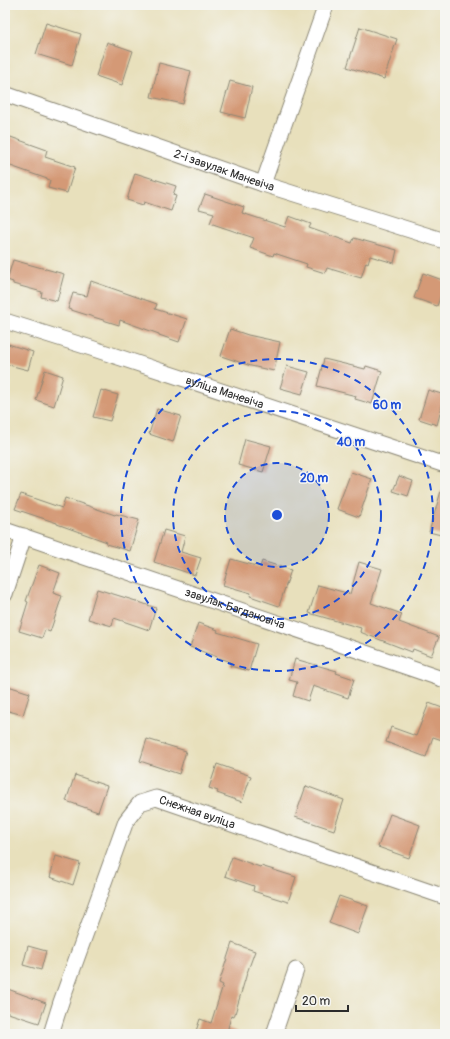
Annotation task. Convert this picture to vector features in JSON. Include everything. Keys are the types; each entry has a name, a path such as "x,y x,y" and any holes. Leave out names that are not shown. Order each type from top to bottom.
{"street":[{"path":"263,184 326,5"},
{"name":"2-і завулак Маневіча","path":"5,94 263,184 445,241"},
{"name":"вуліца Маневіча","path":"5,321 445,465"},
{"name":"завулак Багдановіча","path":"5,530 445,680"},
{"path":"5,594 24,536"},
{"name":"Снежная вуліца","path":"51,1034 126,820 140,803 156,798 445,897"},
{"path":"274,1034 296,970"}],"building":[{"path":"46,23 81,34 72,65 36,54"},
{"path":"360,27 397,39 384,79 347,67"},
{"path":"107,42 133,51 122,85 96,76"},
{"path":"159,63 191,71 183,104 151,97"},
{"path":"230,81 252,87 245,118 221,112"},
{"path":"5,135 47,150 45,157 75,167 67,193 48,188 50,180 5,164"},
{"path":"135,173 176,186 173,195 176,196 171,211 144,202 143,205 127,200"},
{"path":"205,194 244,207 242,213 285,227 289,216 311,224 309,228 352,243 354,238 397,250 394,263 370,256 368,263 366,262 361,278 327,268 325,273 306,267 307,264 274,253 273,256 250,248 254,238 210,223 214,213 199,209"},
{"path":"13,260 64,274 57,301 41,297 42,292 13,284 13,282 7,280"},
{"path":"423,273 445,281 437,306 414,298"},
{"path":"91,281 157,304 155,309 187,319 179,342 120,320 119,325 68,309 73,293 87,296"},
{"path":"230,329 248,335 280,342 274,371 251,366 221,356"},
{"path":"5,343 33,352 28,370 5,364"},
{"path":"324,359 365,369 366,366 382,371 372,404 355,399 356,396 317,386"},
{"path":"287,366 309,372 302,394 280,388"},
{"path":"45,370 63,376 54,406 36,400"},
{"path":"101,390 118,395 110,421 93,417"},
{"path":"428,390 445,395 437,425 419,419"},
{"path":"157,409 181,416 173,442 149,434"},
{"path":"245,439 271,446 263,472 238,465"},
{"path":"351,472 372,479 359,517 337,509"},
{"path":"399,476 413,481 408,496 393,491"},
{"path":"441,491 445,492 445,536 429,532"},
{"path":"21,494 62,508 65,498 115,515 139,520 130,551 106,544 107,542 15,509"},
{"path":"164,530 185,536 181,552 201,558 195,575 154,562"},
{"path":"231,559 260,567 262,561 291,570 279,606 250,596 251,593 223,585"},
{"path":"359,562 382,569 371,603 402,614 399,622 439,637 431,656 413,649 412,652 360,632 361,628 309,613 318,585 350,594"},
{"path":"39,565 60,573 53,593 62,596 50,632 45,630 42,638 19,631 28,602 26,601"},
{"path":"97,589 156,608 149,630 114,618 112,626 88,619"},
{"path":"198,623 218,630 217,632 257,644 249,671 230,666 231,662 190,647"},
{"path":"295,659 337,671 336,673 354,679 348,698 313,686 308,701 293,696 297,682 289,680"},
{"path":"5,685 30,693 23,715 5,710"},
{"path":"429,703 445,709 445,741 433,737 426,757 386,742 391,727 416,736"},
{"path":"147,739 186,751 179,774 140,761"},
{"path":"217,764 251,776 242,802 217,793 218,791 209,788"},
{"path":"75,775 107,786 98,812 66,801"},
{"path":"306,786 344,800 334,830 295,817"},
{"path":"390,814 420,825 409,858 378,847"},
{"path":"56,856 80,863 73,885 50,877"},
{"path":"232,857 296,877 288,902 253,891 254,886 225,876"},
{"path":"339,896 368,906 358,934 329,923"},
{"path":"232,943 255,951 234,1017 231,1016 228,1028 237,1032 237,1034 195,1034 200,1019 211,1023 223,985 219,983"},
{"path":"28,946 46,951 41,970 23,965"},
{"path":"5,988 46,1003 39,1023 5,1012"}]}
